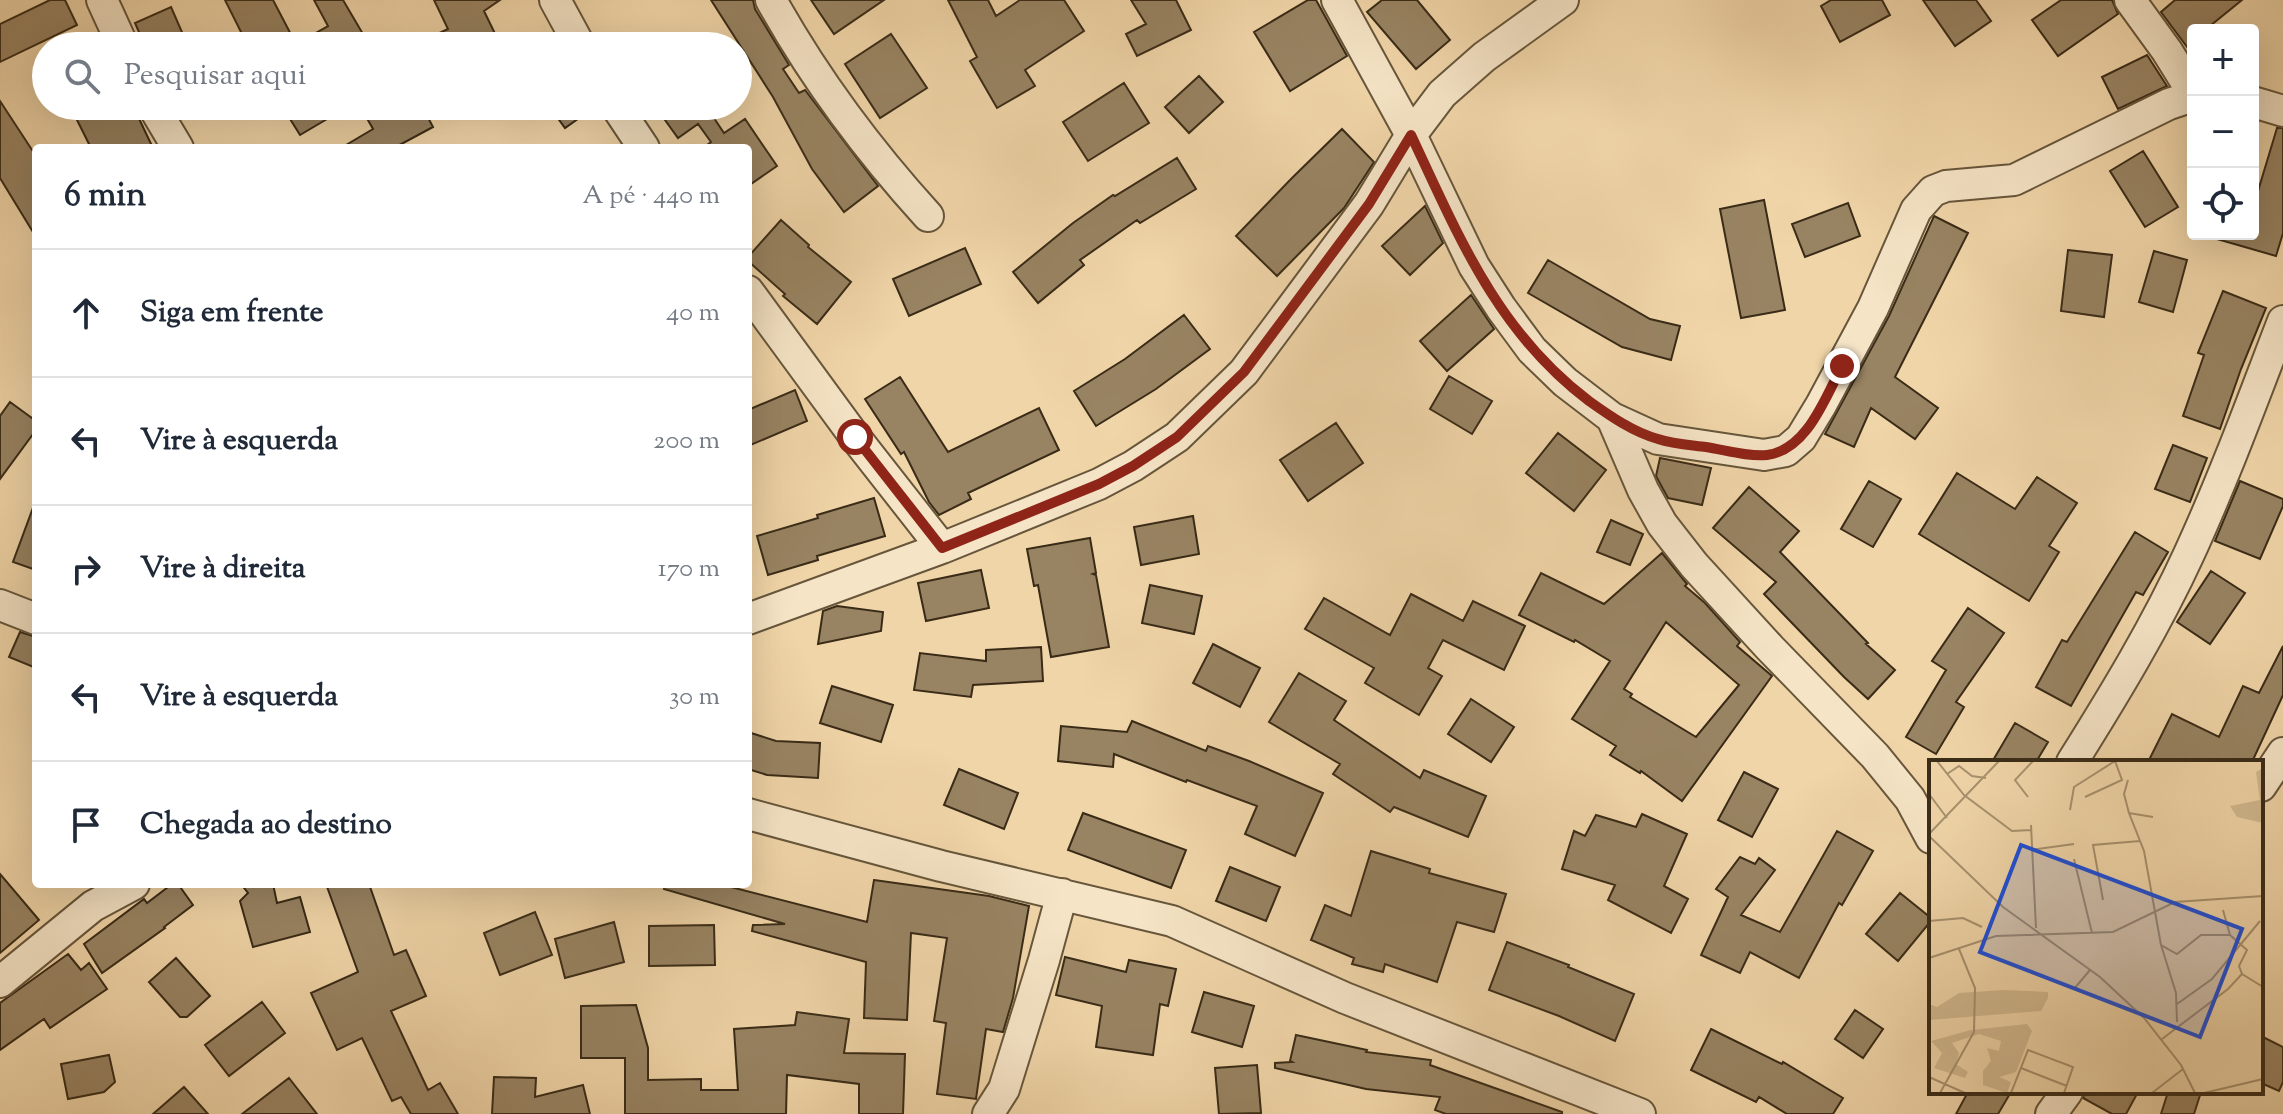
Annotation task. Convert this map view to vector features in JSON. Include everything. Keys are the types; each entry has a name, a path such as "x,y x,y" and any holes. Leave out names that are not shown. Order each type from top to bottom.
{"street":[{"path":"555,0 572,32"},
{"path":"771,0 823,86 890,174 928,216"},
{"path":"1337,0 1411,135 1474,266 1532,350 1565,382 1612,418 1658,439 1764,455 1786,451 1801,438 1873,308 1916,210 1933,191 1946,186 2014,180 2190,96"},
{"path":"752,618 942,548 1099,484 1177,437 1244,372 1369,204 1411,135 1442,94 1484,57 1563,0"},
{"path":"2130,0 2187,85"},
{"path":"110,4 119,32"},
{"path":"2259,104 2283,111"},
{"path":"161,120 176,144"},
{"path":"625,120 641,144"},
{"path":"752,296 855,437 942,548"},
{"path":"2073,760 2141,646 2189,555 2283,321"},
{"path":"1612,418 1643,490 1670,534 1761,638 1875,756 1910,799 1929,834"},
{"path":"0,605 32,617"},
{"path":"2263,783 2283,753"},
{"path":"752,815 941,866 1172,921 1345,998 1640,1114"},
{"path":"0,982 93,906 127,888"},
{"path":"988,1114 1004,1089 1062,894"},
{"path":"2051,1114 2066,1094"}],"building":[{"path":"50,0 65,0 77,25 62,32 32,32 32,47 0,62 0,24"},
{"path":"225,0 273,0 290,32 241,32"},
{"path":"314,0 343,0 362,32 317,32 328,26"},
{"path":"434,0 500,0 484,11 494,32 442,32 448,29"},
{"path":"711,0 753,0 755,9 789,65 783,69 799,93 805,90 878,186 844,212 812,169 752,64 752,32 731,32"},
{"path":"811,0 884,0 834,34"},
{"path":"948,0 988,0 996,16 1020,0 1064,0 1084,31 1025,70 1035,86 997,108 970,61 977,57"},
{"path":"1131,0 1176,0 1191,30 1137,56 1126,34 1146,24"},
{"path":"1308,0 1316,0 1347,56 1290,91 1254,32"},
{"path":"1382,0 1417,0 1450,40 1416,69 1367,12"},
{"path":"1831,0 1882,0 1890,15 1840,42 1821,6"},
{"path":"1923,0 1976,0 1991,21 1955,46"},
{"path":"2061,0 2112,0 2118,14 2058,56 2032,20"},
{"path":"2175,0 2242,0 2212,24 2187,24 2187,47 2161,12"},
{"path":"171,7 182,32 139,32 135,23"},
{"path":"891,34 927,88 880,118 845,64"},
{"path":"2147,55 2167,86 2118,109 2102,77"},
{"path":"1199,76 1223,102 1189,133 1165,107"},
{"path":"1124,83 1149,123 1088,161 1063,122"},
{"path":"0,101 32,150 32,230 0,178"},
{"path":"77,120 140,120 151,144 89,144"},
{"path":"291,120 325,120 300,135"},
{"path":"368,120 429,120 433,127 401,144 348,144 373,129"},
{"path":"559,120 576,120 565,128"},
{"path":"665,120 715,120 724,133 746,120 777,166 752,183 752,144 708,144 711,142 698,124 678,138"},
{"path":"2277,128 2283,128 2283,233 2276,256 2220,240 2259,240 2259,188"},
{"path":"1342,129 1374,162 1344,208 1277,276 1236,236"},
{"path":"2143,151 2178,207 2145,227 2110,171"},
{"path":"1177,158 1196,189 1140,223 1137,220 1080,260 1084,265 1038,303 1013,272 1113,195"},
{"path":"1764,200 1785,310 1741,318 1720,209"},
{"path":"1848,203 1860,236 1805,257 1792,224"},
{"path":"1425,206 1443,243 1410,275 1382,246"},
{"path":"1934,216 1968,233 1895,377 1938,408 1915,439 1871,408 1854,447 1825,434 1889,316"},
{"path":"781,220 851,282 817,324 752,265 752,253"},
{"path":"965,248 981,284 909,316 893,279"},
{"path":"2068,250 2112,255 2104,317 2061,311"},
{"path":"2154,251 2187,260 2173,312 2139,302"},
{"path":"1548,260 1650,319 1680,326 1671,360 1622,347 1528,293"},
{"path":"2223,291 2266,308 2220,429 2183,416 2204,355 2198,353"},
{"path":"1471,295 1494,329 1447,371 1420,341"},
{"path":"1184,315 1210,349 1156,389 1096,426 1074,391 1125,359"},
{"path":"1449,376 1492,401 1472,434 1430,409"},
{"path":"900,377 948,452 1039,408 1059,450 968,493 971,499 939,515 929,502 904,452 901,454 865,399"},
{"path":"795,390 807,421 752,444 752,408"},
{"path":"10,402 32,418 32,435 0,479 0,416"},
{"path":"1336,423 1363,463 1308,501 1280,460"},
{"path":"1558,433 1606,470 1574,511 1526,473"},
{"path":"2173,445 2207,458 2190,502 2155,489"},
{"path":"1660,458 1711,468 1702,505 1668,498 1656,476"},
{"path":"1957,473 2015,509 2037,477 2077,503 2049,546 2059,552 2029,601 1919,534"},
{"path":"1869,481 1901,499 1873,547 1841,529"},
{"path":"2240,481 2283,499 2283,506 2260,559 2215,541"},
{"path":"1749,487 1799,531 1780,552 1866,644 1895,670 1868,699 1764,594 1776,582 1713,528"},
{"path":"874,498 885,536 817,556 818,560 768,575 757,536"},
{"path":"32,510 32,569 13,562"},
{"path":"1193,516 1199,554 1141,565 1134,527"},
{"path":"1611,520 1643,534 1630,565 1597,552"},
{"path":"2135,532 2168,552 2143,595 2136,592 2071,706 2036,687 2062,640 2067,642"},
{"path":"1090,538 1096,573 1093,574 1096,575 1109,647 1051,657 1038,585 1034,586 1027,549"},
{"path":"1662,553 1687,584 1685,586 1740,642 1737,646 1772,676 1682,801 1641,771 1610,755 1616,746 1572,719 1610,661 1575,640 1519,615 1541,573 1604,604","holes":["1666,622 1739,685 1696,737 1630,697 1632,694 1624,689"]},
{"path":"981,570 989,608 926,621 918,583"},
{"path":"2211,571 2245,593 2210,644 2177,622"},
{"path":"1150,585 1202,596 1194,634 1142,623"},
{"path":"1411,594 1463,621 1473,601 1525,626 1504,670 1443,640 1428,668 1442,676 1419,715 1365,683 1374,668 1305,629 1324,598 1390,635"},
{"path":"837,606 883,612 881,631 818,644 823,611"},
{"path":"1968,608 2004,633 1956,702 1964,707 1936,754 1906,737 1946,670 1932,661"},
{"path":"20,632 32,636 32,666 9,657"},
{"path":"1213,644 1260,668 1240,707 1193,683"},
{"path":"2283,646 2283,695 2253,760 2149,760 2172,714 2219,737 2243,686 2259,693"},
{"path":"1041,647 1043,681 973,685 971,697 914,690 920,653 986,661 986,650"},
{"path":"1299,673 1346,701 1334,720 1420,778 1424,770 1486,796 1468,837 1394,807 1390,812 1333,774 1340,764 1269,722"},
{"path":"832,686 893,705 881,742 820,723"},
{"path":"1471,699 1514,727 1491,762 1448,734"},
{"path":"1132,721 1206,751 1208,746 1249,761 1323,793 1295,856 1245,834 1257,806 1114,754 1113,767 1058,761 1061,726 1127,732"},
{"path":"2015,723 2048,742 2037,760 1993,760"},
{"path":"752,733 776,741 820,743 818,778 767,775 752,770"},
{"path":"959,769 1018,793 1004,829 944,805"},
{"path":"1744,772 1778,789 1752,837 1718,820"},
{"path":"1083,813 1186,850 1171,888 1068,850"},
{"path":"1642,814 1687,834 1664,886 1688,899 1671,933 1608,900 1615,885 1562,869 1574,831 1585,836 1596,815 1636,827"},
{"path":"1837,831 1873,851 1842,905 1839,903 1799,978 1750,952 1740,973 1701,955 1728,897 1716,889 1740,857 1755,864 1759,858 1775,870 1741,915 1780,932"},
{"path":"1371,851 1430,869 1429,873 1506,894 1494,932 1457,922 1437,982 1385,964 1383,972 1352,964 1354,958 1311,940 1325,905 1351,916"},
{"path":"1230,867 1280,887 1266,921 1216,901"},
{"path":"0,874 39,920 0,953"},
{"path":"874,880 989,896 1029,906 1013,998 1003,1032 986,1029 976,1099 937,1094 946,1023 934,1021 947,938 911,933 907,1020 864,1018 866,962 752,931 753,925 785,924 664,889 735,888 867,922"},
{"path":"167,888 181,888 193,905 102,973 84,944 144,899 147,903"},
{"path":"244,888 274,888 277,903 300,897 310,932 253,947 240,901 248,893"},
{"path":"327,888 370,888 394,955 406,950 426,996 391,1011 428,1090 440,1083 458,1114 411,1114 401,1097 392,1101 362,1038 337,1050 311,993 358,972"},
{"path":"1900,893 1929,916 1929,923 1898,961 1866,934"},
{"path":"535,912 552,955 500,975 484,933"},
{"path":"614,922 624,962 565,978 555,939"},
{"path":"714,925 715,965 649,966 649,926"},
{"path":"1507,942 1634,994 1615,1041 1489,990"},
{"path":"68,954 81,970 89,963 107,989 50,1028 44,1019 0,1050 0,1003"},
{"path":"1065,957 1126,972 1129,960 1176,969 1168,1006 1160,1004 1153,1055 1096,1047 1102,1006 1056,995"},
{"path":"176,958 210,996 187,1017 180,1017 149,982"},
{"path":"1204,992 1254,1006 1242,1047 1192,1032"},
{"path":"262,1002 285,1033 229,1076 205,1045"},
{"path":"636,1005 648,1048 648,1080 701,1079 701,1090 738,1090 734,1029 795,1025 797,1012 849,1019 844,1053 905,1054 903,1114 859,1114 859,1084 787,1075 786,1114 625,1114 625,1058 581,1058 581,1006"},
{"path":"1855,1010 1883,1029 1863,1058 1835,1039"},
{"path":"1711,1029 1783,1062 1843,1098 1833,1114 1787,1114 1759,1097 1756,1102 1691,1070"},
{"path":"1296,1035 1366,1052 1431,1060 1430,1065 1562,1114 1446,1114 1435,1110 1440,1097 1366,1089 1275,1068 1275,1063 1292,1062"},
{"path":"2263,1037 2283,1047 2283,1082 2279,1091 2263,1084"},
{"path":"109,1055 115,1082 104,1092 68,1099 61,1064"},
{"path":"1257,1065 1261,1113 1219,1114 1215,1068"},
{"path":"494,1077 536,1078 535,1097 583,1085 590,1114 492,1114"},
{"path":"289,1078 317,1114 242,1114"},
{"path":"184,1087 208,1114 153,1114"},
{"path":"1967,1094 2010,1094 1998,1114 1956,1114"},
{"path":"2084,1094 2137,1094 2126,1114 2112,1114 2083,1098"},
{"path":"2167,1094 2200,1094 2194,1114 2161,1114"}],"route":[{"path":"855,437 942,548 1099,484 1133,466 1177,437 1244,372 1369,204 1411,135 1474,266 1501,308 1532,350 1565,382 1612,418 1658,439 1764,455 1786,451 1801,438 1842,366"}]}
